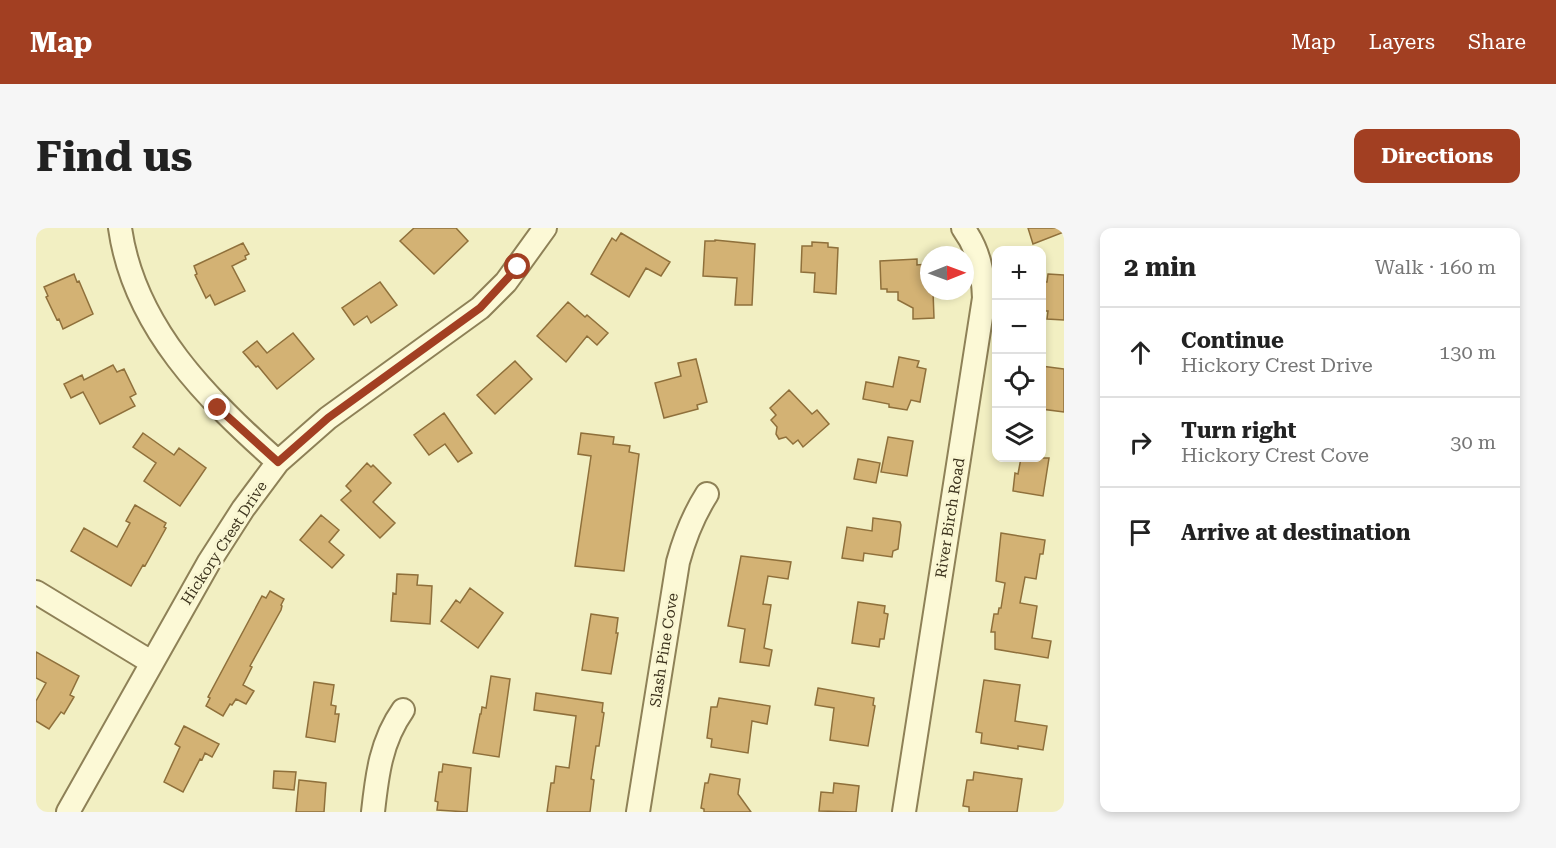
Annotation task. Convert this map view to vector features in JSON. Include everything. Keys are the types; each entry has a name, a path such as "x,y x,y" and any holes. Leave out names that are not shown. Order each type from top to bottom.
{"street":[{"path":"120,228 126,260 134,283 158,330 176,357 218,408 278,462"},
{"name":"Hickory Crest Drive","path":"68,812 151,662 220,544 278,462 328,418 480,308 512,274 545,228"},
{"name":"River Birch Road","path":"904,812 984,298 984,278 979,257 963,228"},
{"name":"Slash Pine Cove","path":"638,812 678,562 684,537 707,494"},
{"path":"36,592 151,662"},
{"path":"373,812 379,763 385,741 403,710"}],"building":[{"path":"414,228 456,228 468,241 434,274 400,241"},
{"path":"1028,228 1064,228 1064,232 1033,244"},
{"path":"621,233 670,262 661,276 646,268 629,297 591,274 612,238 616,241"},
{"path":"705,241 755,244 752,305 735,305 737,278 703,276"},
{"path":"812,242 828,243 828,247 838,248 836,294 814,292 815,273 801,272 802,246 812,246"},
{"path":"243,243 249,254 245,256 246,259 232,266 245,291 215,305 210,295 206,298 195,275 197,274 194,266"},
{"path":"917,259 917,265 920,265 920,300 933,300 934,318 913,319 913,308 898,300 898,292 887,292 887,289 881,289 880,261"},
{"path":"74,274 93,314 63,329 46,297 48,296 44,287"},
{"path":"1048,274 1064,275 1064,320 1047,319"},
{"path":"380,282 397,305 371,323 367,316 354,325 342,308"},
{"path":"568,302 608,333 597,345 587,336 566,362 537,336"},
{"path":"293,333 314,359 277,389 243,352 257,341 267,353"},
{"path":"899,357 919,361 917,367 926,369 920,402 911,400 907,410 863,399 866,382 893,387"},
{"path":"696,359 707,402 697,405 698,409 664,418 655,383 681,376 678,363"},
{"path":"515,361 532,379 495,414 477,395"},
{"path":"113,365 117,372 124,369 136,394 130,397 135,406 100,424 83,392 71,398 64,384 82,375 84,380"},
{"path":"1046,367 1064,369 1064,412 1046,410"},
{"path":"789,390 812,414 817,410 829,424 803,447 798,440 793,444 786,437 779,439 776,434 777,427 771,420 776,415 770,408"},
{"path":"444,413 472,453 458,462 445,444 429,455 414,435"},
{"path":"143,433 174,455 179,448 206,468 180,506 144,481 156,463 133,447"},
{"path":"581,433 614,437 613,444 630,446 629,452 639,454 624,571 575,566 591,456 578,454"},
{"path":"888,437 913,441 907,476 881,472"},
{"path":"1046,458 1049,458 1043,496 1013,491 1015,473 1018,474 1020,462 1046,462"},
{"path":"858,459 880,463 876,483 854,479"},
{"path":"367,463 371,467 373,465 391,483 373,502 395,523 380,538 341,500 351,491 346,486"},
{"path":"135,505 166,523 164,527 166,528 131,586 71,551 84,528 117,547 130,523 126,521"},
{"path":"321,515 339,530 329,542 344,555 332,568 300,540"},
{"path":"873,518 900,522 898,549 893,551 892,557 864,553 863,561 842,558 847,527 872,531"},
{"path":"1001,533 1045,540 1036,579 1025,577 1020,603 1037,606 1032,638 1051,641 1048,658 995,649 995,632 991,632 994,614 998,614 1001,608 1005,583 996,581"},
{"path":"741,556 791,562 788,579 768,576 763,604 771,605 764,648 772,650 769,666 740,662 745,629 728,626"},
{"path":"397,574 418,575 417,585 432,586 430,624 391,621"},
{"path":"470,588 503,613 478,648 441,621 456,600 460,603"},
{"path":"270,591 284,599 281,610 250,666 252,667 243,685 254,691 246,704 236,699 223,716 206,706 210,698 208,697 262,596 266,598"},
{"path":"858,602 885,606 884,613 888,614 884,639 880,639 879,647 852,643"},
{"path":"591,614 618,618 616,633 618,633 611,674 582,670"},
{"path":"36,652 79,676 70,695 74,697 64,714 61,712 49,729 36,721 36,701 46,683 36,678"},
{"path":"491,676 510,679 499,757 473,753 482,707 486,708"},
{"path":"984,680 1020,685 1015,721 1047,726 1043,750 1018,746 1018,749 981,743 982,733 976,732"},
{"path":"314,682 334,685 331,705 336,706 335,714 339,714 335,742 306,737"},
{"path":"818,688 874,698 873,705 875,706 868,746 830,740 834,708 815,705"},
{"path":"536,693 603,703 602,712 604,713 599,746 596,746 591,779 594,780 590,812 547,812 556,766 569,768 576,716 534,710"},
{"path":"719,698 770,706 767,724 752,721 748,753 711,747 712,739 707,738 711,707 717,707"},
{"path":"184,726 219,744 212,757 205,753 202,760 200,759 183,792 164,782 180,747 175,744"},
{"path":"443,764 471,768 467,812 437,810 438,802 435,801 439,772 442,772"},
{"path":"274,771 296,772 294,790 273,788"},
{"path":"974,772 1022,779 1017,812 969,812 969,807 963,806 967,780 973,780"},
{"path":"710,774 740,779 738,794 751,812 704,812 701,808 705,783 708,783"},
{"path":"299,780 326,783 324,812 296,812"},
{"path":"834,783 859,786 856,812 819,811 821,792 833,793"}],"route":[{"path":"218,408 278,462 328,418 480,308 518,267"}]}
